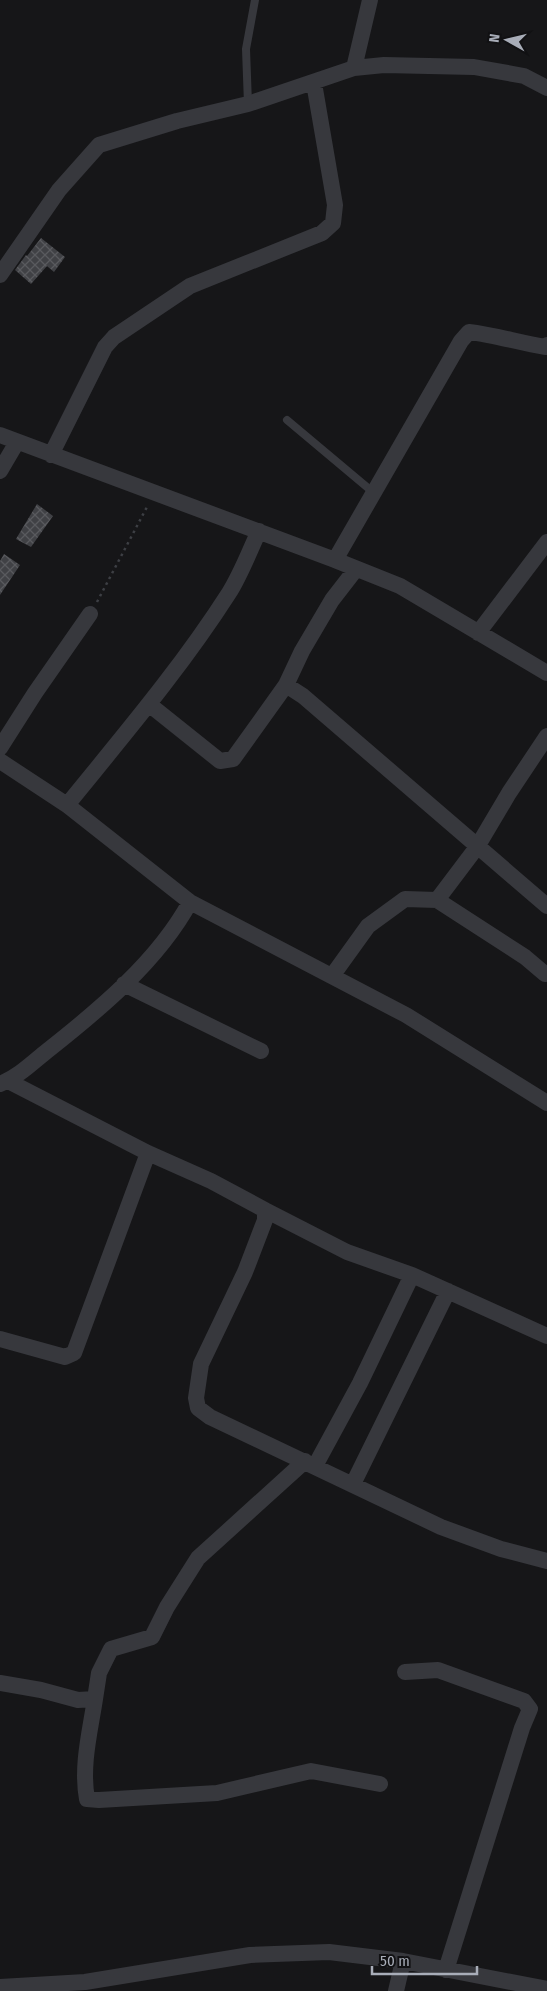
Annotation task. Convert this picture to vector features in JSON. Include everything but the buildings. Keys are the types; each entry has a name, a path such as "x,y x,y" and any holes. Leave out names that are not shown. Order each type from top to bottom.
{"street":[{"path":"354,68 370,0"},
{"path":"0,274 59,190 99,145 177,121 248,104 354,68 384,65 474,67 524,76 547,88"},
{"path":"51,454 105,347 114,337 190,286 322,233 333,223 335,205 314,83"},
{"path":"335,560 461,340 469,332 530,345 546,347 547,345"},
{"path":"0,435 400,586 547,673"},
{"path":"0,471 17,442"},
{"path":"68,805 150,705 230,592 259,532"},
{"path":"478,633 547,542"},
{"path":"150,705 220,761 232,759 286,684 302,651 332,600 356,569"},
{"path":"0,748 35,693 90,614"},
{"path":"286,684 547,906"},
{"path":"437,900 477,847 509,793 547,736"},
{"path":"0,761 68,805 190,902 406,1015 547,1104"},
{"path":"332,976 368,926 405,899 437,900 525,957 546,974"},
{"path":"190,902 180,920 156,950 91,1017 4,1082 148,1153 211,1181 348,1252 412,1275 547,1336"},
{"path":"124,984 261,1051"},
{"path":"0,1339 65,1357 74,1353 148,1153"},
{"path":"265,1210 265,1220 245,1272 201,1364 196,1398 198,1408 210,1417 441,1527 501,1549 547,1561"},
{"path":"380,1784 311,1771 217,1793 99,1800 87,1799 84,1784 99,1673 111,1649 152,1637 167,1606 198,1558 310,1463 360,1383 412,1275"},
{"path":"354,1484 448,1291"},
{"path":"405,1672 438,1670 524,1701 530,1709 522,1728 446,1970"},
{"path":"0,1683 41,1690 78,1700 96,1699"},
{"path":"0,1988 84,1987 250,1955 329,1952 403,1961 547,1989"},
{"path":"396,1991 403,1961"}],"lane":[{"path":"248,104 246,48 255,0"},
{"path":"287,420 374,493"}],"path":[{"path":"90,614 154,493"}]}
